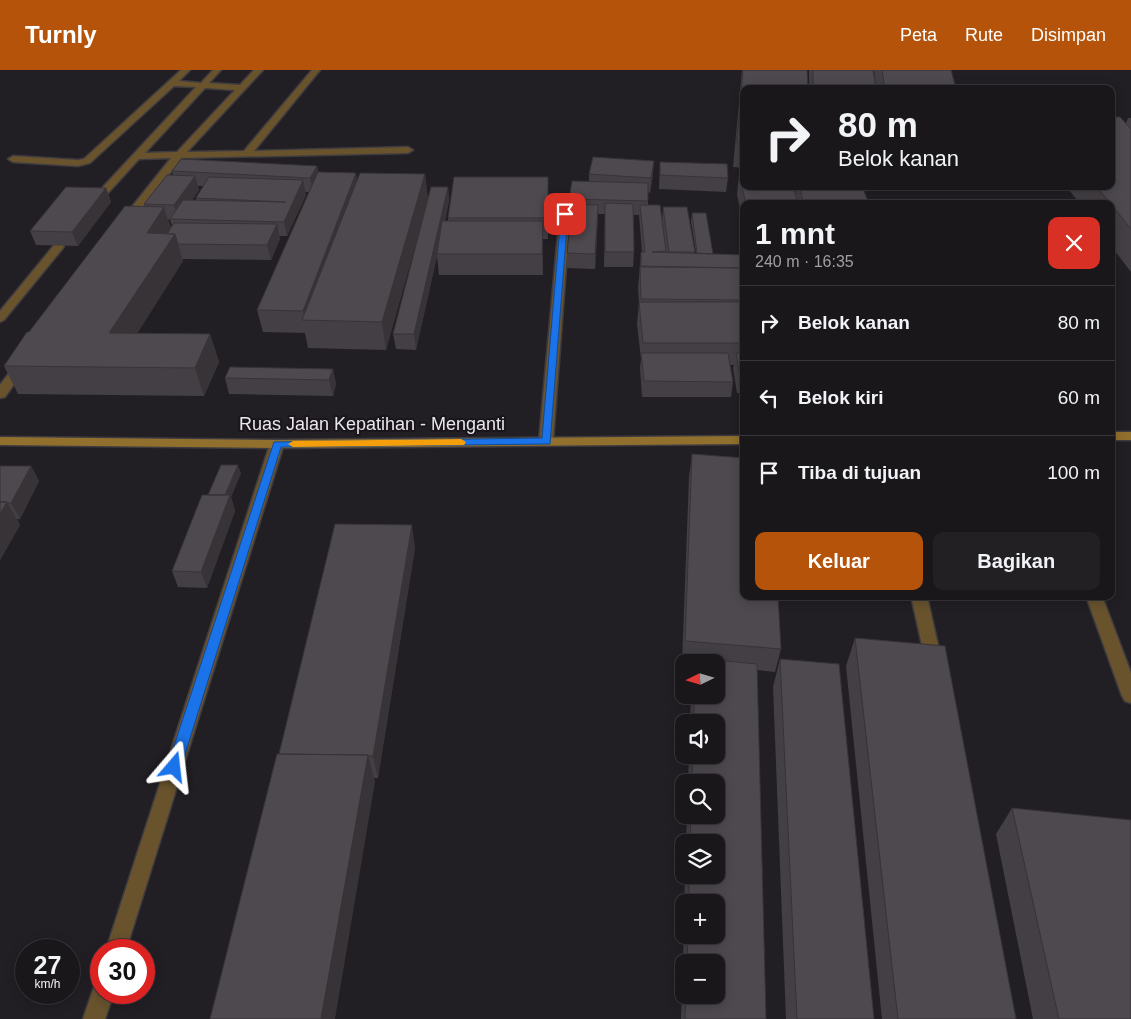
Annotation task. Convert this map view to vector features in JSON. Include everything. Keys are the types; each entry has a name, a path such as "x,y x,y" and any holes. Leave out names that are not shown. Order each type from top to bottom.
{"main road":[{"path":"1115,436 1131,436"},
{"name":"Ruas Jalan Kepatihan - Menganti","path":"0,441 277,444 740,440"}],"street":[{"path":"13,159 78,163 87,161 186,70"},
{"path":"94,202 217,70"},
{"path":"114,236 149,188 258,70"},
{"path":"247,153 316,70"},
{"path":"171,83 241,88"},
{"path":"138,156 408,150"},
{"path":"546,442 565,214"},
{"path":"0,318 59,246"},
{"path":"0,394 29,354"},
{"path":"120,939 277,444"},
{"path":"920,600 938,681"},
{"path":"1095,600 1131,696"},
{"path":"94,1019 99,1004"}],"building":[{"path":"743,70 807,70 808,85 742,85"},
{"path":"813,70 873,70 875,85 813,85"},
{"path":"882,70 951,70 955,85 884,85"},
{"path":"740,106 740,142 737,142"},
{"path":"1115,117 1120,117 1131,129 1131,229 1115,209 1115,200 1107,200 1099,190 1115,190"},
{"path":"593,157 654,161 651,178 589,174"},
{"path":"181,159 317,166 310,178 172,171"},
{"path":"660,162 727,164 728,178 660,175"},
{"path":"318,172 356,173 303,311 257,310"},
{"path":"360,173 425,174 382,322 302,320"},
{"path":"167,175 195,176 174,205 144,204"},
{"path":"209,177 303,180 284,222 170,219 183,200 286,202 196,198"},
{"path":"454,177 548,177 548,218 448,218"},
{"path":"572,181 648,183 648,201 569,199"},
{"path":"66,187 106,188 72,232 30,231"},
{"path":"431,187 448,187 414,334 393,334"},
{"path":"743,190 794,190 797,200 745,200"},
{"path":"800,190 864,190 867,200 803,200"},
{"path":"605,203 633,204 634,252 605,252"},
{"path":"572,204 598,205 595,254 567,253"},
{"path":"640,205 660,205 666,251 652,252 740,255 740,268 641,267 641,252 645,252"},
{"path":"125,206 164,207 147,233 175,234 109,333 210,334 195,368 4,366 27,332 29,332"},
{"path":"663,207 687,207 695,252 669,252"},
{"path":"692,213 706,213 713,254 697,253"},
{"path":"442,221 543,221 542,254 437,254"},
{"path":"174,223 277,224 267,245 178,244 175,234 167,234"},
{"path":"640,266 740,268 740,300 641,299"},
{"path":"639,302 740,302 740,343 643,343"},
{"path":"641,353 728,353 733,382 644,381"},
{"path":"736,353 740,353 740,377"},
{"path":"230,367 333,369 329,380 225,378"},
{"path":"692,454 740,458 740,600 778,600 781,649 685,641"},
{"path":"221,465 238,465 225,495 208,495"},
{"path":"0,466 31,466 11,503 0,502"},
{"path":"202,495 230,495 201,572 172,571"},
{"path":"0,502 7,502 0,514"},
{"path":"335,524 412,525 373,756 279,754"},
{"path":"855,638 945,646 1016,1019 898,1019"},
{"path":"780,659 839,664 874,1019 797,1019"},
{"path":"725,661 757,664 766,1019 685,1019 686,1004 725,1004 725,954 687,954 688,944 725,944 725,894 689,894 689,884 725,884 725,834 690,834 691,824 725,824 725,774 692,774 693,764 725,764 725,714 694,714 694,704 725,704"},
{"path":"277,754 368,755 321,1019 210,1019"},
{"path":"1012,808 1131,820 1131,1019 1059,1019"}],"slow traffic":[{"path":"293,444 461,442"}],"route":[{"path":"174,767 277,444 546,442 565,214"}]}
